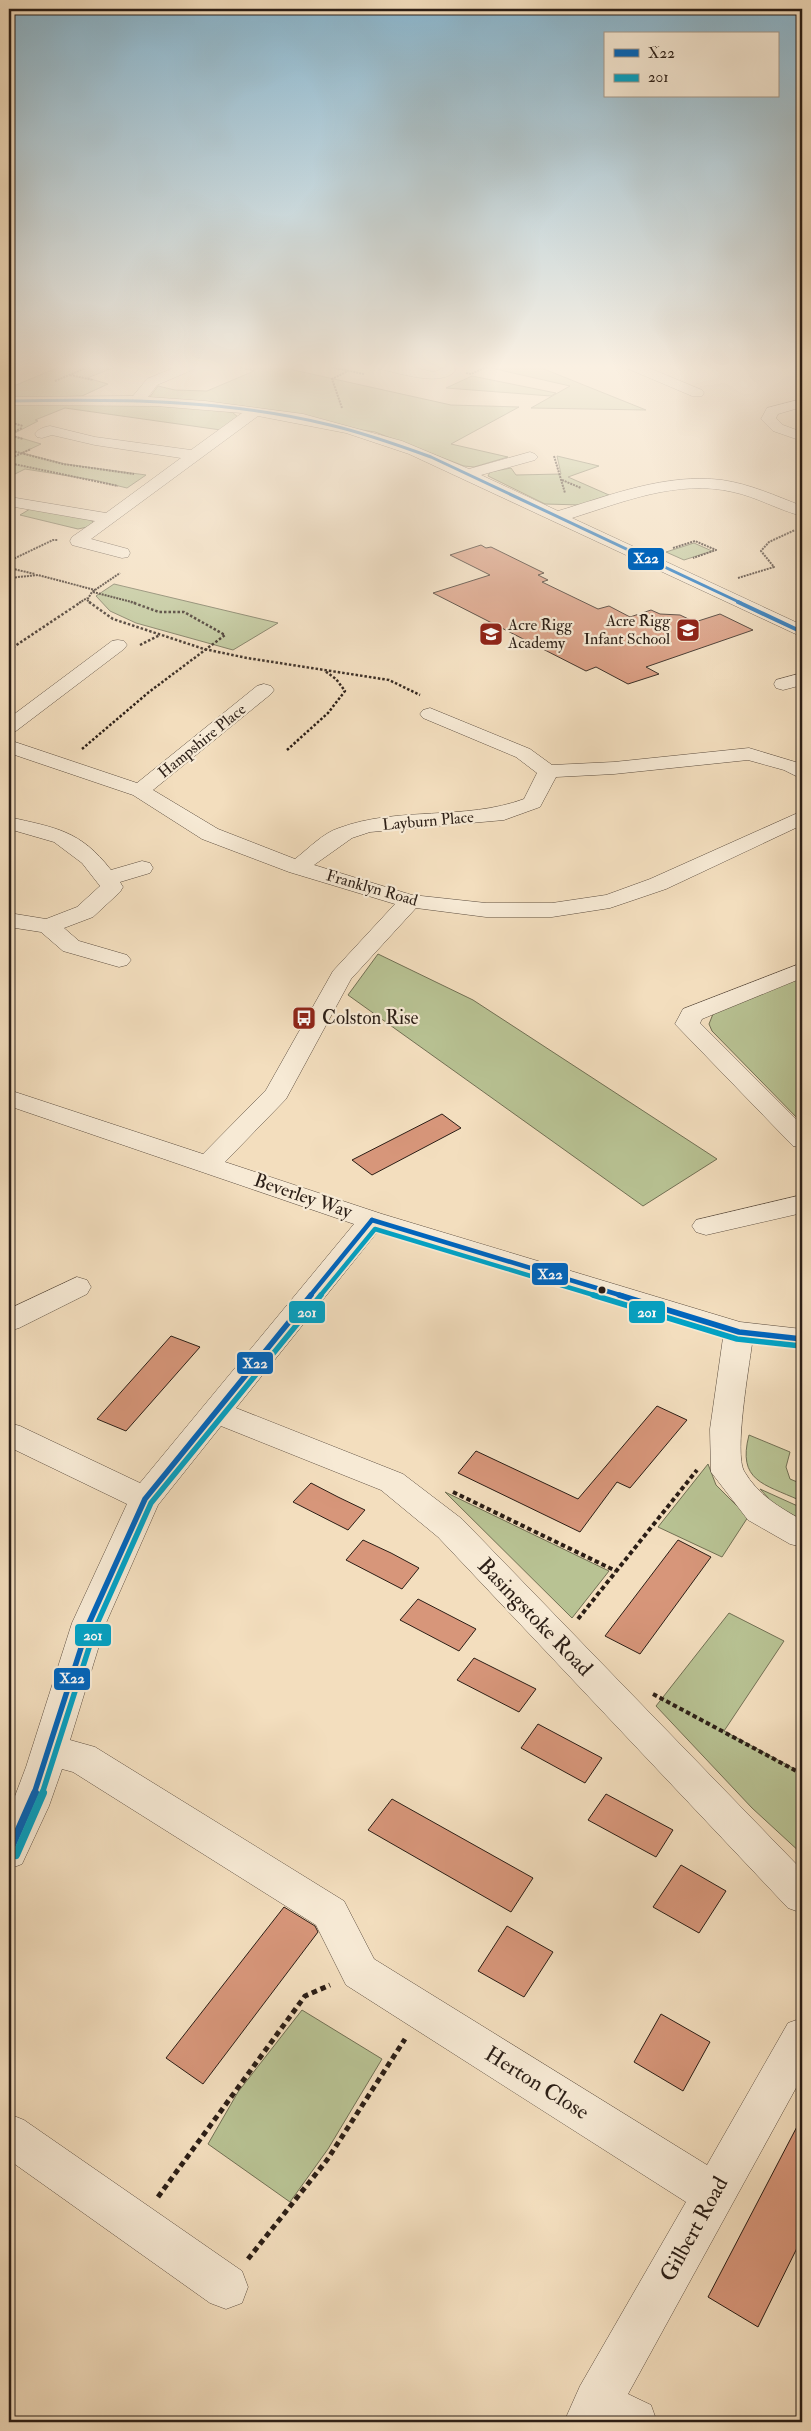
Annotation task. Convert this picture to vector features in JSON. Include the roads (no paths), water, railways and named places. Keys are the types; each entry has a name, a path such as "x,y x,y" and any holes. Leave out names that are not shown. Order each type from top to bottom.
{"street":[{"path":"122,553 78,541 161,478"},
{"path":"478,478 564,515 708,588 802,632"},
{"path":"564,515 666,484 691,483 723,485 802,511"},
{"path":"10,502 109,518"},
{"path":"9,727 118,645"},
{"path":"783,684 802,679"},
{"name":"Hampshire Place","path":"140,791 264,690"},
{"path":"430,714 523,753 548,771 614,768 749,754 791,766 802,773"},
{"name":"Franklyn Road","path":"9,746 140,791 210,834 297,867 410,901 486,910 552,910 610,901 658,884 802,817"},
{"name":"Layburn Place","path":"297,867 344,833 368,826 504,814 533,803 548,771"},
{"path":"9,823 62,837 90,858 112,887 84,912 48,926 9,920"},
{"path":"106,879 142,868"},
{"path":"209,1163 277,1094 341,976 410,901"},
{"path":"48,926 71,946 119,960"},
{"path":"802,970 692,1014 687,1024 802,1140"},
{"name":"Beverley Way","path":"9,1098 209,1163 372,1220 739,1332 802,1339"},
{"path":"706,1226 802,1204"},
{"path":"9,1852 19,1802 49,1751 89,1623 145,1499 372,1220"},
{"path":"9,1322 77,1287"},
{"path":"739,1332 725,1429 727,1472 759,1510 802,1535"},
{"name":"Basingstoke Road","path":"216,1412 392,1482 450,1528 802,1896"},
{"path":"9,1434 145,1499"},
{"name":"Herton Close","path":"49,1751 82,1758 330,1913 360,1972 713,2194"},
{"name":"Gilbert Road","path":"606,2416 713,2194 802,2037"},
{"path":"9,2134 226,2287"}],"place":[{"name":"Acre Rigg Infant School","path":"688,630"},
{"name":"Acre Rigg Academy","path":"491,634"},
{"name":"Colston Rise","path":"304,1018"}]}
